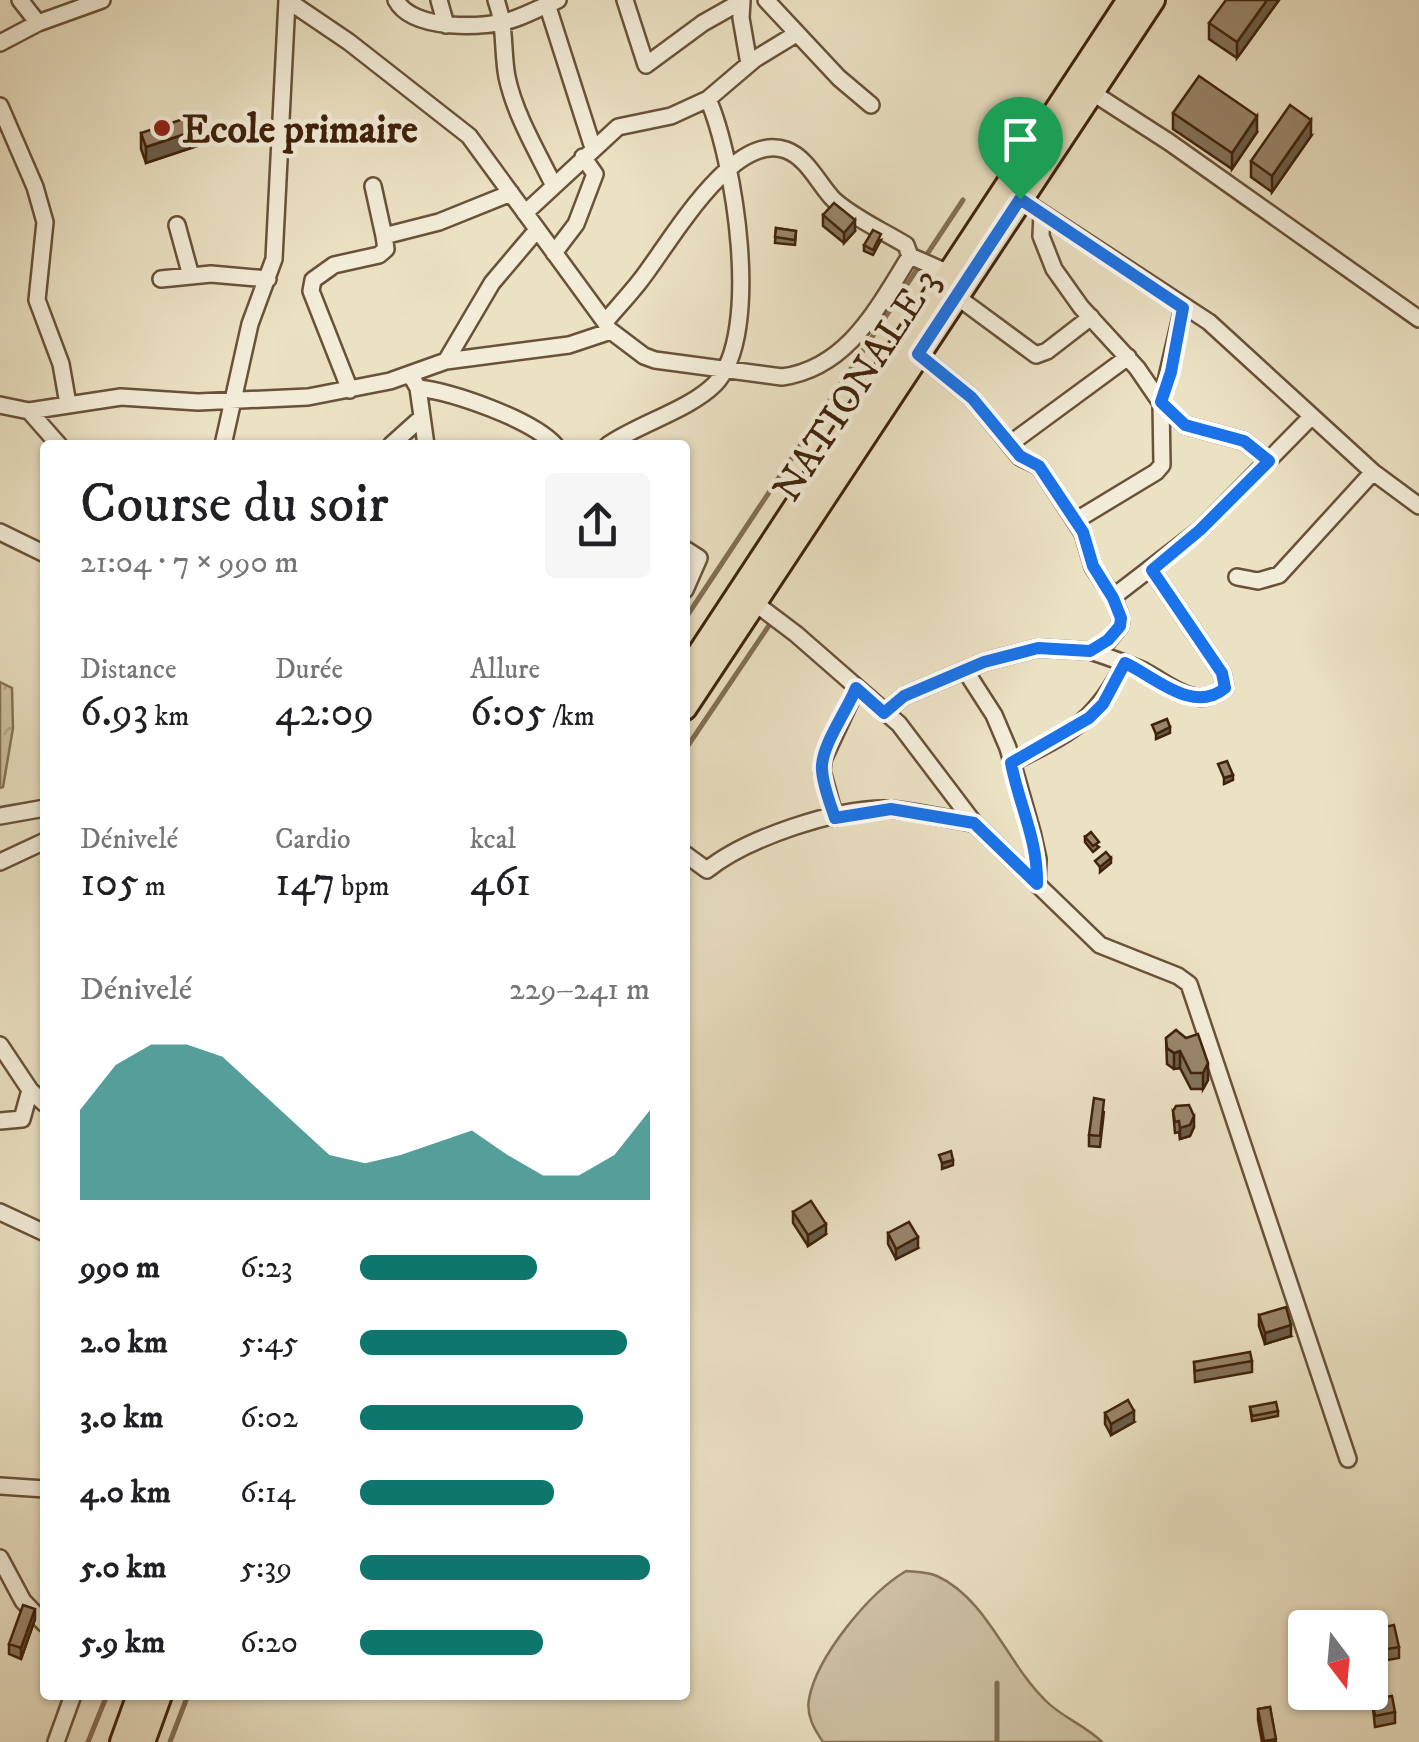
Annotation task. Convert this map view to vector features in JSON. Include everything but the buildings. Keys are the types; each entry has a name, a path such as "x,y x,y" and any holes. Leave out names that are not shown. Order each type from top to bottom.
{"main road":[{"path":"690,668 954,285 1130,0"},
{"path":"1013,194 1092,93 1153,0"},
{"name":"NATIONALE 3","path":"690,701 918,354 954,285"},
{"path":"122,1742 137,1700"},
{"path":"143,1742 158,1700"}],"street":[{"path":"20,0 38,23"},
{"path":"0,43 38,23 102,0"},
{"path":"287,0 350,42 469,136 608,327 634,350 655,360 782,378 811,373 860,334 910,256"},
{"path":"223,440 250,324 268,279 279,216 287,0"},
{"path":"396,0 400,8 418,18 446,25 504,22 553,2 595,174 576,224 554,253"},
{"path":"439,0 446,25"},
{"path":"496,0 504,22 507,77 522,120 554,186"},
{"path":"625,0 646,65 742,0"},
{"path":"742,0 749,64"},
{"path":"766,0 871,106"},
{"path":"525,213 618,127 671,116 708,99 749,64 796,34"},
{"path":"1092,93 1169,142 1419,319"},
{"path":"615,440 695,399 726,370 737,328 740,255 721,131 708,99"},
{"path":"0,106 45,222 37,300 60,364 68,404"},
{"path":"446,360 568,345 608,327 678,226 728,168 760,148 785,150 799,158 836,201 906,245 910,256 954,285 1036,355 1048,351 1091,318"},
{"path":"350,390 311,284 334,264 379,255 386,249 373,186"},
{"path":"384,236 439,222 512,193"},
{"path":"1013,194 1209,322 1373,472 1419,506"},
{"path":"1042,213 1041,236 1048,259 1161,402 1185,425 1244,441 1269,461"},
{"path":"177,226 190,276"},
{"path":"0,406 28,410 122,397 234,401 308,397 414,381 446,360 492,283 536,231"},
{"path":"161,279 211,274 268,279"},
{"path":"1075,521 1156,472 1162,464 1161,402 1183,308"},
{"path":"918,354 972,398 1026,462 1039,466 1075,521 1087,542 1093,566 1121,618 1120,626 1108,640 1090,651"},
{"path":"1010,443 1128,357"},
{"path":"414,381 425,440"},
{"path":"414,381 524,422 547,440"},
{"path":"28,410 55,440"},
{"path":"1113,598 1200,530 1312,416"},
{"path":"397,440 422,418"},
{"path":"1237,577 1258,581 1279,576 1373,472"},
{"path":"0,532 40,552"},
{"path":"690,552 698,558 690,578"},
{"path":"884,713 904,696 965,670 1038,648 1090,651 1125,663 1190,697 1218,694 1225,688 1222,673 1152,570"},
{"path":"756,603 912,738 974,823 1105,949 1178,976 1189,984 1348,1459"},
{"path":"1011,763 1089,718 1103,704 1125,663"},
{"path":"965,670 994,715 1011,763 1038,859 1037,884"},
{"path":"835,818 822,771 823,760 856,688"},
{"path":"0,816 40,809"},
{"path":"690,865 707,870 730,852 742,851 756,840 835,818 891,809 974,823"},
{"path":"0,862 40,843"},
{"path":"0,1044 40,1099"},
{"path":"0,1121 22,1119 30,1090"},
{"path":"0,1212 40,1231"},
{"path":"0,1486 40,1489"},
{"path":"0,1558 24,1601 40,1619"},
{"path":"56,1742 72,1700"}],"green space":[{"path":"0,682 12,688 13,728 0,788"},
{"path":"906,1571 933,1575 954,1586 983,1616 1045,1700 1102,1742 823,1742 811,1722 808,1705 822,1664 861,1610"}],"waterway":[{"path":"690,611 963,200"},
{"path":"690,743 772,621"},
{"path":"997,1683 997,1742"},
{"path":"88,1742 105,1700"},
{"path":"170,1742 186,1700"}],"place":[{"name":"Ecole primaire","path":"162,128"}],"route":[{"path":"1020,199 1183,308 1161,402 1185,425 1244,441 1269,461 1200,530 1152,570 1222,673 1225,688 1218,694 1190,697 1125,663 1103,704 1089,718 1011,763 1038,859 1037,884 974,823 891,809 835,818 822,771 827,746 843,721 856,688 884,713 904,696 984,662 1038,648 1090,651 1108,640 1120,626 1121,618 1093,566 1083,532 1039,466 1026,462 972,398 918,354 1020,199"}]}
